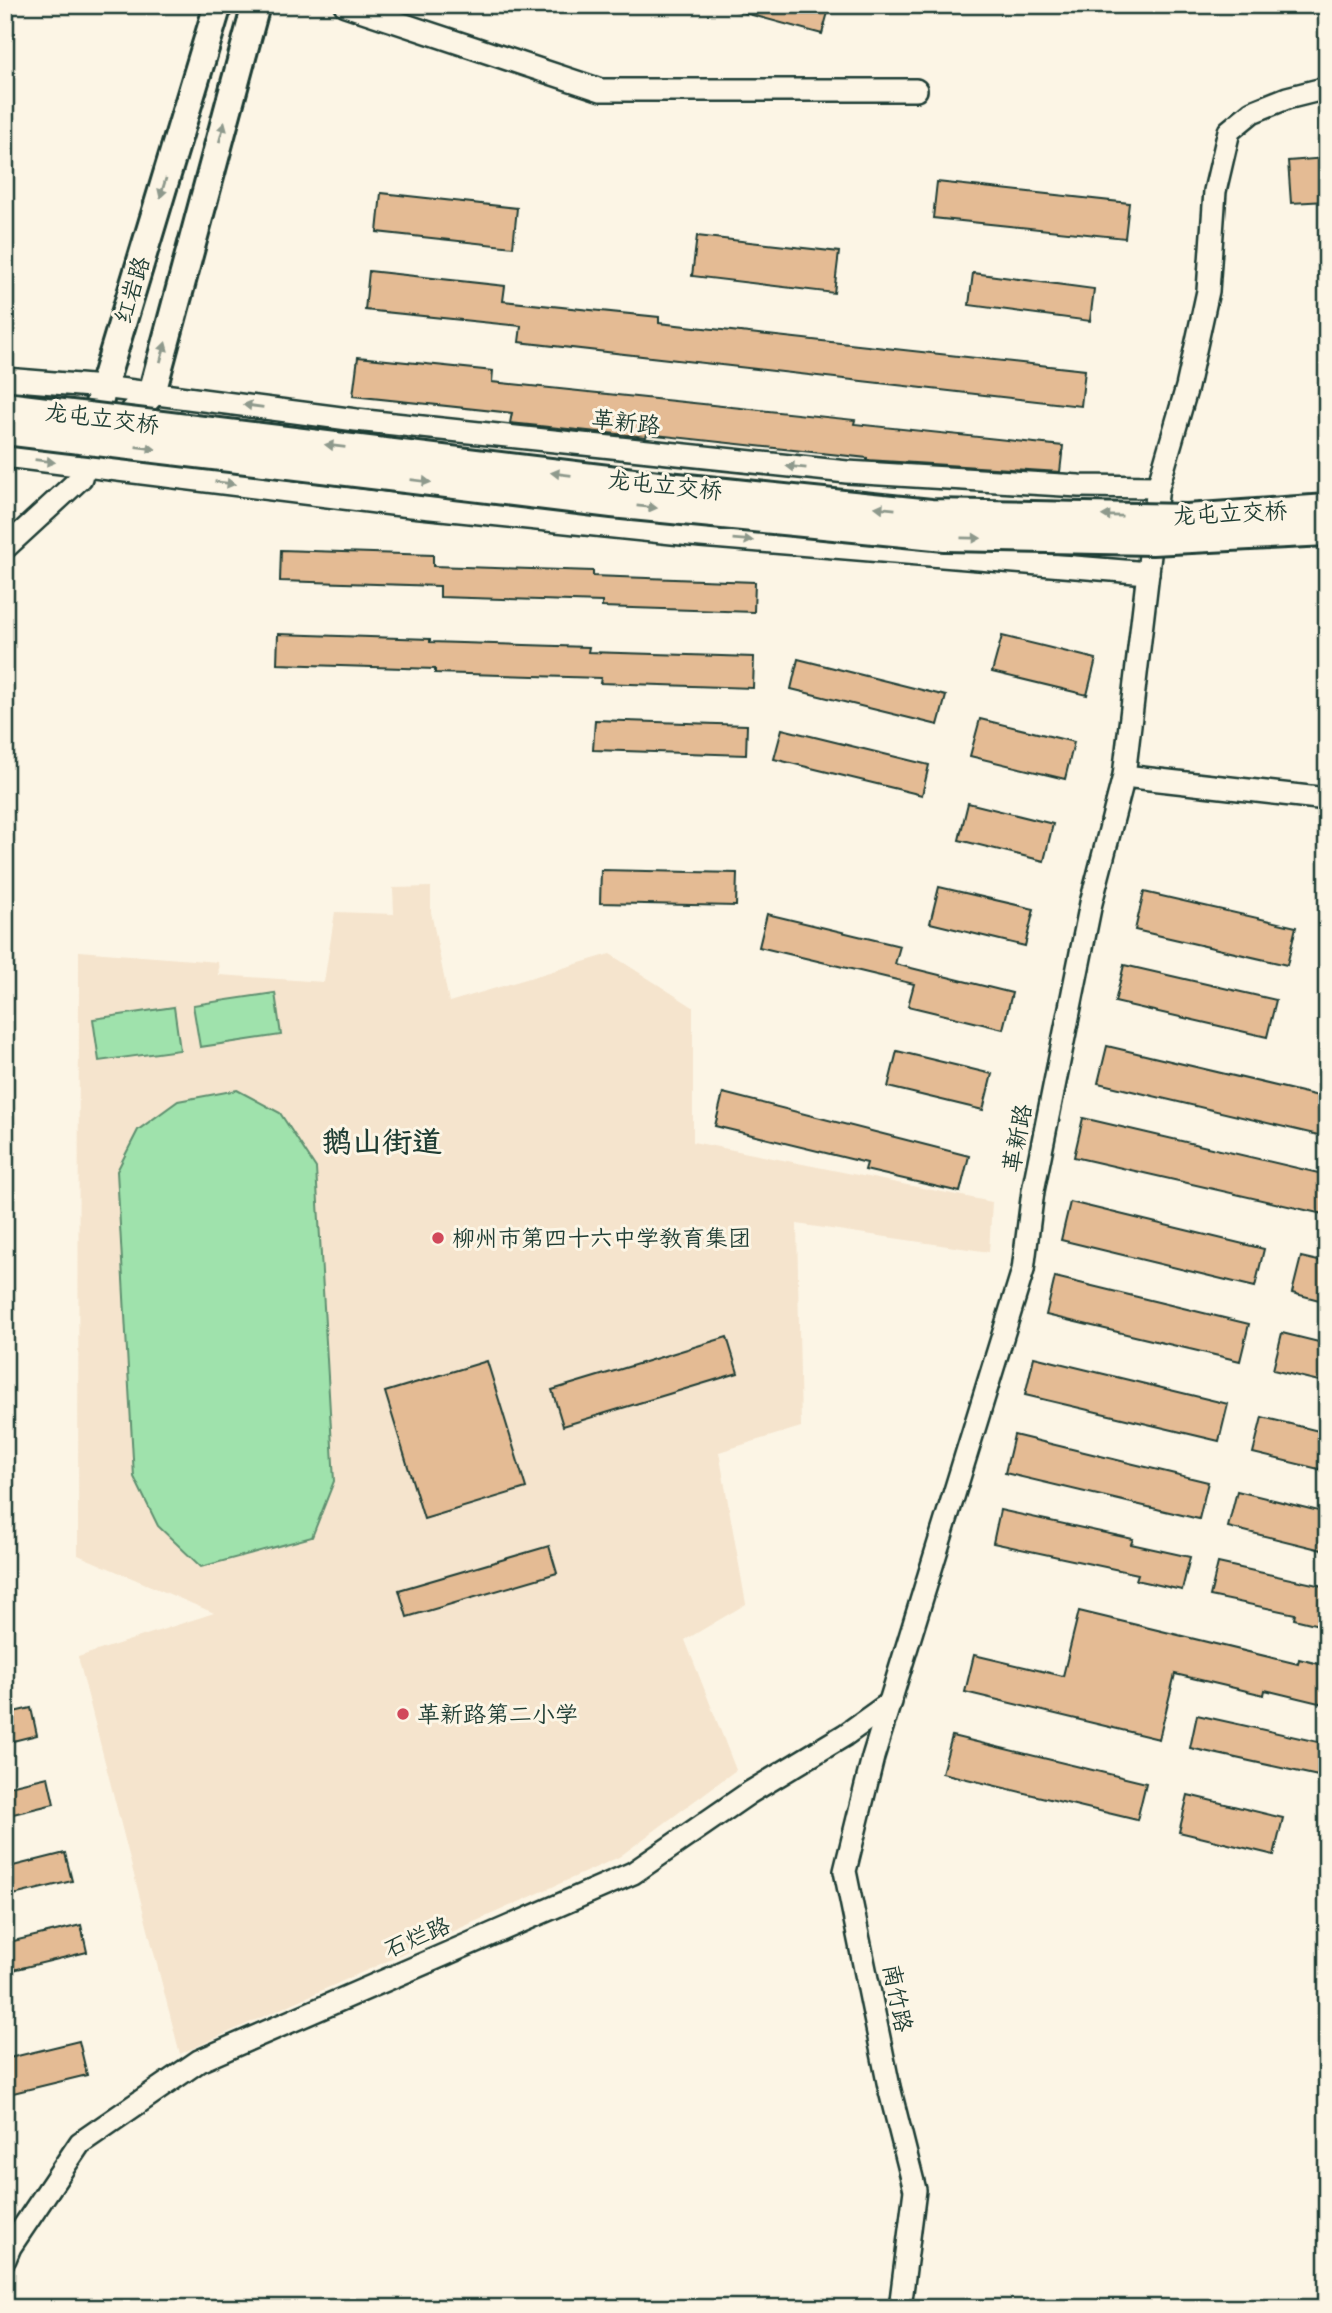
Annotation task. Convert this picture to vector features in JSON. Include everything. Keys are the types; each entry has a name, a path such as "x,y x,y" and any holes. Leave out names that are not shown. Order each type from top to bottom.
{"main road":[{"name":"红岩路","path":"84,466 103,387 218,5"},
{"path":"84,466 152,393 256,5"},
{"name":"龙屯立交桥","path":"5,406 658,485 931,513 1187,517 1327,508"},
{"name":"龙屯立交桥","path":"5,431 612,504 945,537 1152,541 1327,532"}],"street":[{"path":"345,5 601,90 916,90"},
{"path":"1158,487 1186,387 1208,291 1215,191 1229,131 1252,112 1287,98 1327,88"},
{"name":"革新路","path":"5,379 103,387 356,420 847,472 1079,486 1158,487 1124,776 1086,930 1033,1191 1023,1270 891,1702"},
{"path":"5,456 392,504 701,536 1147,573"},
{"name":"红岩路","path":"5,548 81,478 84,466"},
{"path":"1124,776 1327,799"},
{"name":"石烂路","path":"5,2259 10,2247 80,2143 199,2061 633,1873 749,1793 845,1735 891,1702"},
{"name":"南竹路","path":"891,1702 873,1757 845,1871 889,2087 915,2190 900,2308"}],"shaded area":[{"name":"柳州市第四十六中学教育集团","path":"431,887 431,912 449,1002 610,954 693,1007 693,1142 992,1202 989,1252 797,1224 801,1427 719,1452 746,1604 685,1640 736,1770 619,1857 180,2054 78,1657 214,1613 78,1555 79,951 218,962 219,975 324,982 335,912 394,914 393,888"}],"green space":[{"path":"275,993 281,1035 200,1047 193,1005"},
{"path":"174,1007 180,1050 99,1061 93,1019"},
{"path":"237,1090 280,1113 316,1168 334,1481 312,1537 201,1567 158,1526 134,1477 117,1171 138,1130 178,1101"}],"building":[{"path":"735,5 830,5 822,34 734,10"},
{"path":"1327,158 1327,201 1291,203 1288,161"},
{"path":"937,182 1129,203 1125,238 933,218"},
{"path":"381,193 517,208 513,247 377,232"},
{"path":"697,236 839,252 834,293 692,276"},
{"path":"369,271 505,286 503,301 659,317 659,323 1085,370 1081,406 519,342 521,326 365,310"},
{"path":"973,273 1094,289 1090,321 969,305"},
{"path":"358,357 493,371 492,382 855,420 854,424 1063,446 1060,472 867,460 647,434 646,437 510,423 512,413 353,396"},
{"path":"281,550 433,555 433,566 593,571 593,576 755,582 754,612 602,607 602,602 440,597 440,586 280,581"},
{"path":"278,634 589,647 588,652 754,657 753,688 600,683 601,678 435,673 435,669 277,664"},
{"path":"1002,636 1096,659 1087,695 992,672"},
{"path":"798,659 946,696 938,725 791,689"},
{"path":"980,719 1074,742 1065,779 970,756"},
{"path":"595,720 747,725 746,755 593,750"},
{"path":"782,729 929,765 922,795 774,759"},
{"path":"968,803 1053,824 1044,861 959,840"},
{"path":"601,870 737,873 736,906 600,903"},
{"path":"939,887 1034,909 1025,946 930,923"},
{"path":"1144,892 1296,927 1287,965 1135,930"},
{"path":"767,914 900,946 895,964 1012,993 1003,1029 908,1006 914,984 759,947"},
{"path":"1124,965 1276,1000 1267,1037 1115,1002"},
{"path":"1107,1046 1327,1098 1327,1137 1098,1083"},
{"path":"897,1051 992,1074 983,1110 888,1087"},
{"path":"723,1093 969,1156 960,1192 865,1170 867,1163 715,1126"},
{"path":"1083,1118 1327,1175 1327,1215 1074,1157"},
{"path":"1070,1202 1264,1249 1255,1287 1061,1240"},
{"path":"1301,1257 1327,1263 1327,1302 1292,1293"},
{"path":"1055,1277 1249,1324 1240,1361 1046,1315"},
{"path":"1282,1333 1327,1344 1327,1383 1273,1370"},
{"path":"727,1337 738,1373 563,1426 552,1390"},
{"path":"1034,1357 1228,1404 1219,1441 1025,1395"},
{"path":"487,1361 526,1488 424,1519 385,1392"},
{"path":"1262,1417 1327,1433 1327,1471 1253,1453"},
{"path":"1014,1435 1208,1482 1199,1519 1005,1473"},
{"path":"1237,1491 1327,1513 1327,1532 1322,1550 1228,1527"},
{"path":"1000,1510 1133,1539 1131,1544 1190,1557 1182,1590 1136,1580 1138,1574 993,1543"},
{"path":"549,1546 557,1573 407,1617 399,1590"},
{"path":"1218,1563 1327,1587 1327,1627 1294,1619 1295,1614 1210,1596"},
{"path":"1079,1611 1298,1664 1299,1659 1327,1666 1327,1705 1265,1690 1264,1695 1175,1674 1159,1739 965,1692 974,1655 1063,1676"},
{"path":"31,1708 37,1735 5,1743 5,1714"},
{"path":"1197,1715 1327,1744 1323,1777 1190,1748"},
{"path":"952,1736 1146,1783 1137,1820 942,1773"},
{"path":"48,1777 54,1804 5,1816 5,1787"},
{"path":"1188,1795 1283,1818 1274,1855 1179,1832"},
{"path":"65,1853 72,1881 5,1897 5,1868"},
{"path":"81,1925 87,1952 5,1972 5,1943"},
{"path":"79,2041 87,2075 5,2095 5,2059"}],"place":[{"name":"柳州市第四十六中学教育集团","path":"438,1238"},
{"name":"革新路第二小学","path":"403,1714"}],"district":[{"name":"鹅山街道","path":"382,1142"}]}
